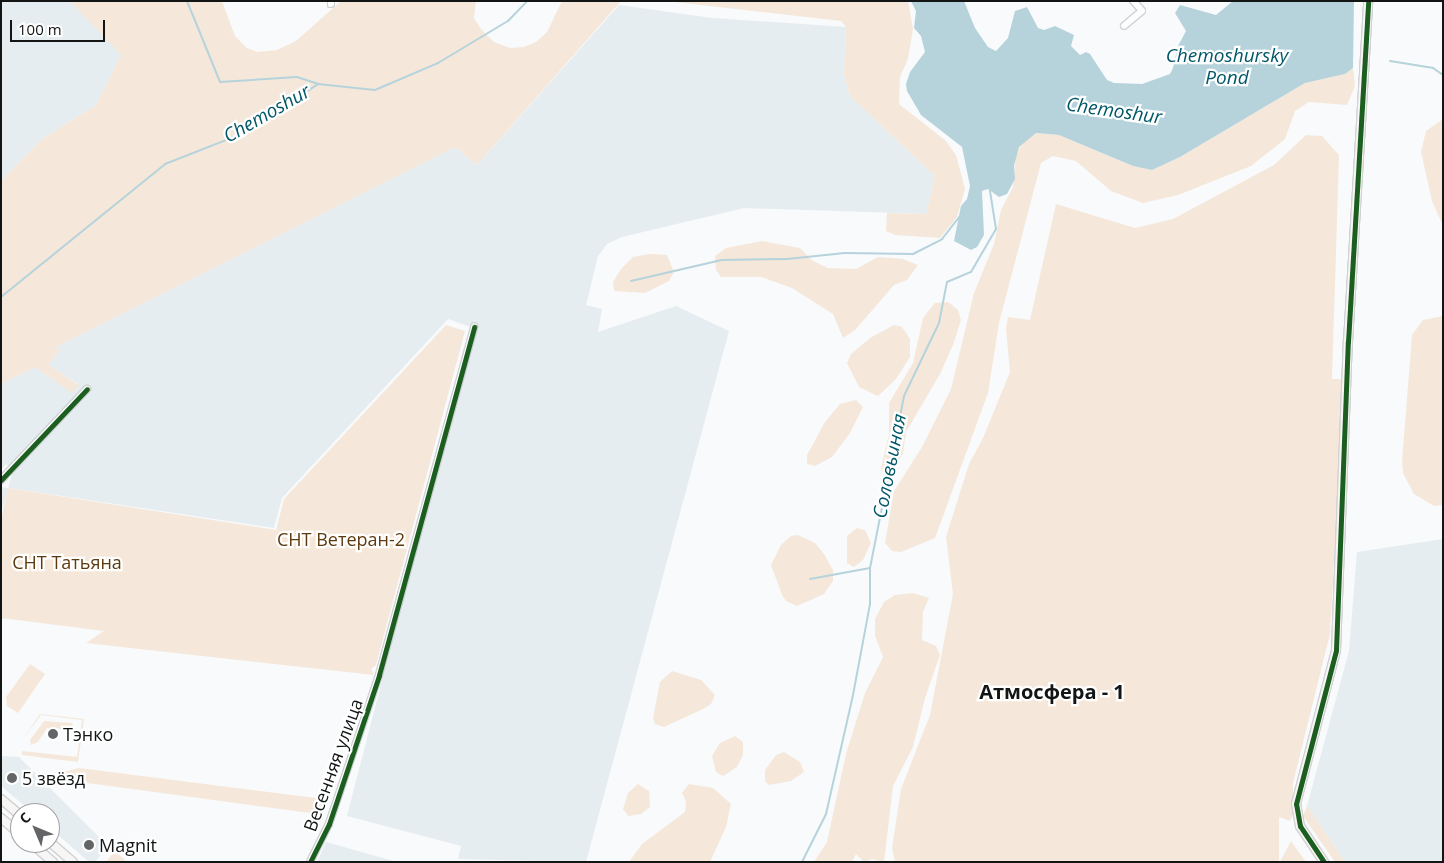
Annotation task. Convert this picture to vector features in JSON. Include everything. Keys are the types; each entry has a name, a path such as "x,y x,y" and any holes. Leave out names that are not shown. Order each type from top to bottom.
{"street":[{"path":"1124,26 1142,11 1133,1"},
{"path":"1324,862 1300,826 1296,804 1336,650 1349,323 1368,1"},
{"name":"Весенняя улица","path":"310,862 329,824 379,676 474,328"},
{"path":"1,480 87,389"},
{"path":"60,851 73,862"},
{"path":"43,853 53,862"}],"shaded area":[{"path":"1,1 70,1 122,55 96,105 42,139 1,181"},
{"path":"619,5 712,18 846,27 844,75 850,96 935,176 926,214 744,208 622,237 607,244 598,256 586,305 602,309 598,332 676,306 729,331 586,862 458,859 461,846 347,816 473,328 448,319 282,498 274,528 9,488 1,513 1,487 8,488 13,471 6,464 1,469 1,384 35,367 72,392 78,384 48,365 59,350 55,347 455,147 477,165"},
{"path":"1443,539 1443,862 1345,862 1307,806 1349,651 1357,552"},
{"path":"1,756 19,757 108,846 95,862 89,862 60,837 60,803 21,803 1,786"},
{"path":"326,842 397,862 317,862"}],"green space":[{"path":"70,1 222,1 235,36 247,48 257,52 277,50 296,41 341,1 476,1 474,18 481,29 494,42 510,48 524,47 536,42 547,32 562,1 621,1 477,165 455,147 56,347 59,350 48,365 79,385 72,393 35,367 1,384 1,181 42,139 96,105 121,55"},
{"path":"666,1 908,1 913,29 908,59 900,77 899,104 946,141 956,155 965,189 957,217 940,238 895,235 886,231 887,213 926,214 935,176 850,96 844,75 846,27 841,21"},
{"path":"1353,68 1355,86 1347,105 1309,102 1295,111 1285,139 1251,166 1178,195 1143,203 1111,191 1076,161 1053,156 1041,163 999,323 988,393 935,538 901,552 892,551 885,543 894,491 922,447 951,389 974,293 994,244 1001,210 1013,187 1016,155 1023,141 1036,133 1059,135 1133,166 1152,170 1180,157 1305,83 1345,74"},
{"path":"1443,119 1443,226 1432,201 1421,152 1426,131"},
{"path":"1306,135 1322,136 1339,155 1332,379 1340,379 1344,387 1330,634 1293,783 1293,815 1290,821 1279,817 1279,862 895,862 892,848 901,789 930,715 953,594 946,537 969,464 983,438 1010,372 1006,328 1008,317 1030,320 1056,204 1135,228 1173,219 1274,165"},
{"path":"762,241 800,248 813,261 828,268 856,269 878,257 903,259 918,265 907,280 894,285 855,330 843,338 833,314 792,288 761,277 721,277 716,270 715,256 726,248"},
{"path":"649,254 667,255 674,272 669,281 645,293 614,291 613,282 621,269 633,257"},
{"path":"948,302 958,310 961,320 953,345 940,374 906,432 903,453 892,474 884,476 881,469 889,434 889,403 913,363 923,318 935,303"},
{"path":"1443,316 1443,505 1434,506 1414,494 1403,473 1402,462 1412,335 1423,320"},
{"path":"446,325 465,331 376,665 371,669 374,675 86,643 104,631 1,618 1,520 8,488 276,530 284,499"},
{"path":"894,325 902,327 910,339 910,357 896,379 878,396 859,387 847,363 851,354 870,338"},
{"path":"856,400 863,407 850,433 832,457 815,466 807,464 807,455 825,422 840,404"},
{"path":"857,528 865,530 871,543 863,560 854,567 847,563 847,536"},
{"path":"798,535 815,543 824,554 833,570 833,581 824,594 797,606 786,601 782,595 771,565 781,545 791,536"},
{"path":"913,593 929,598 923,612 922,640 936,646 940,655 925,698 913,747 893,786 884,862 872,859 864,862 856,854 852,862 814,862 827,842 846,754 865,693 883,657 875,636 875,619 884,602 895,595"},
{"path":"30,664 45,674 18,713 7,706 6,697"},
{"path":"672,671 701,680 715,695 711,704 664,727 655,724 653,718 660,682"},
{"path":"40,714 84,719 78,762 22,755 22,751 77,757 82,720 41,715 23,739"},
{"path":"44,721 72,723 75,730 47,728 38,742 31,745 30,740"},
{"path":"735,736 743,742 743,755 737,767 723,776 716,772 712,756 720,743"},
{"path":"784,752 800,762 804,772 791,781 769,785 765,781 765,770 776,755"},
{"path":"79,768 324,799 318,814 58,779 63,772"},
{"path":"638,784 649,791 650,807 641,814 628,816 623,809 628,793"},
{"path":"689,784 713,788 731,804 726,827 710,862 629,862 642,844 685,812 686,801 682,793"},
{"path":"1307,806 1345,862 1335,862 1303,816"},
{"path":"1291,841 1306,862 1280,862"},
{"path":"115,851 127,862 106,862"}],"water":[{"name":"Chemoshursky Pond","path":"911,1 964,1 975,28 988,47 996,51 1008,38 1015,11 1027,7 1038,28 1044,30 1055,26 1074,35 1071,46 1080,55 1086,52 1090,54 1107,80 1114,83 1142,84 1170,74 1173,68 1178,46 1186,31 1175,13 1180,5 1216,15 1233,1 1354,1 1353,68 1345,74 1305,83 1180,157 1152,170 1133,166 1059,135 1036,133 1019,147 1014,166 1015,179 1007,194 999,197 988,189 982,191 984,235 977,247 971,250 954,241 961,206 967,199 970,186 962,147 921,115 907,91 906,84 910,72 925,52 921,36 914,28 916,11"}],"waterway":[{"path":"187,1 220,82 297,77 318,84"},
{"name":"Chemoshur","path":"1,297 165,164 239,135 318,84 375,90 438,63 508,21 527,1"},
{"name":"Chemoshur","path":"1390,61 1433,68 1443,75"},
{"name":"Соловьиная","path":"802,862 826,814 853,695 870,604 870,568 904,396 939,323 947,282 971,272 996,229 990,190"},
{"path":"631,281 722,260 787,259 845,253 913,254 942,239 961,215"},
{"path":"810,579 870,568"}],"cycle path":[{"path":"1324,862 1300,826 1296,804 1336,650 1348,342 1368,1"},
{"path":"310,862 329,824 379,675 474,327"},
{"path":"1,480 87,389"}],"place":[{"name":"Тэнко","path":"53,734"},
{"name":"5 звёзд","path":"12,778"},
{"name":"Magnit","path":"89,845"}],"district":[{"name":"Атмосфера - 1","path":"1052,691"}],"park label":[{"name":"СНТ Ветеран-2","path":"341,539"},
{"name":"СНТ Татьяна","path":"67,562"}]}
